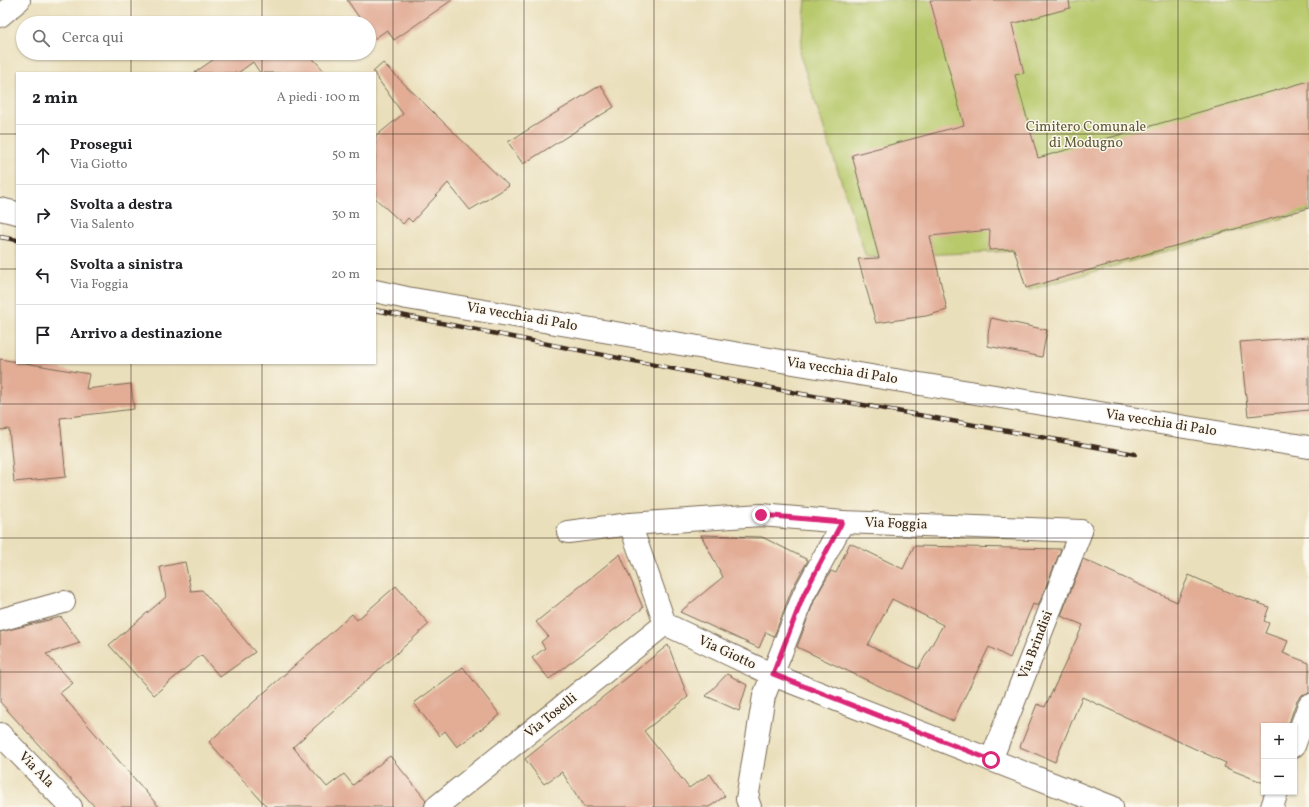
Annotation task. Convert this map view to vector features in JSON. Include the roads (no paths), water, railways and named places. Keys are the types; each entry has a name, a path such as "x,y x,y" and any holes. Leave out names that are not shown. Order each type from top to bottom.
{"street":[{"path":"0,16 19,0"},
{"path":"0,209 16,213"},
{"name":"Via vecchia di Palo","path":"376,291 407,298 1309,447"},
{"name":"Via Foggia","path":"568,532 630,524 761,515 842,522 1081,531"},
{"path":"744,804 764,696 804,594 842,522"},
{"path":"630,524 665,624"},
{"name":"Via Brindisi","path":"991,760 1081,531"},
{"path":"0,620 64,602"},
{"name":"Via Giotto","path":"665,624 773,674 1112,807"},
{"name":"Via Toselli","path":"436,807 665,624"},
{"path":"1297,738 1309,705"},
{"name":"Via Ala","path":"0,734 71,807"},
{"path":"1272,807 1276,795"}],"railway":[{"path":"0,237 16,240"},
{"path":"376,310 802,394 1135,454"}],"park label":[{"name":"Cimitero Comunale di Modugno","path":"1086,136"}]}
